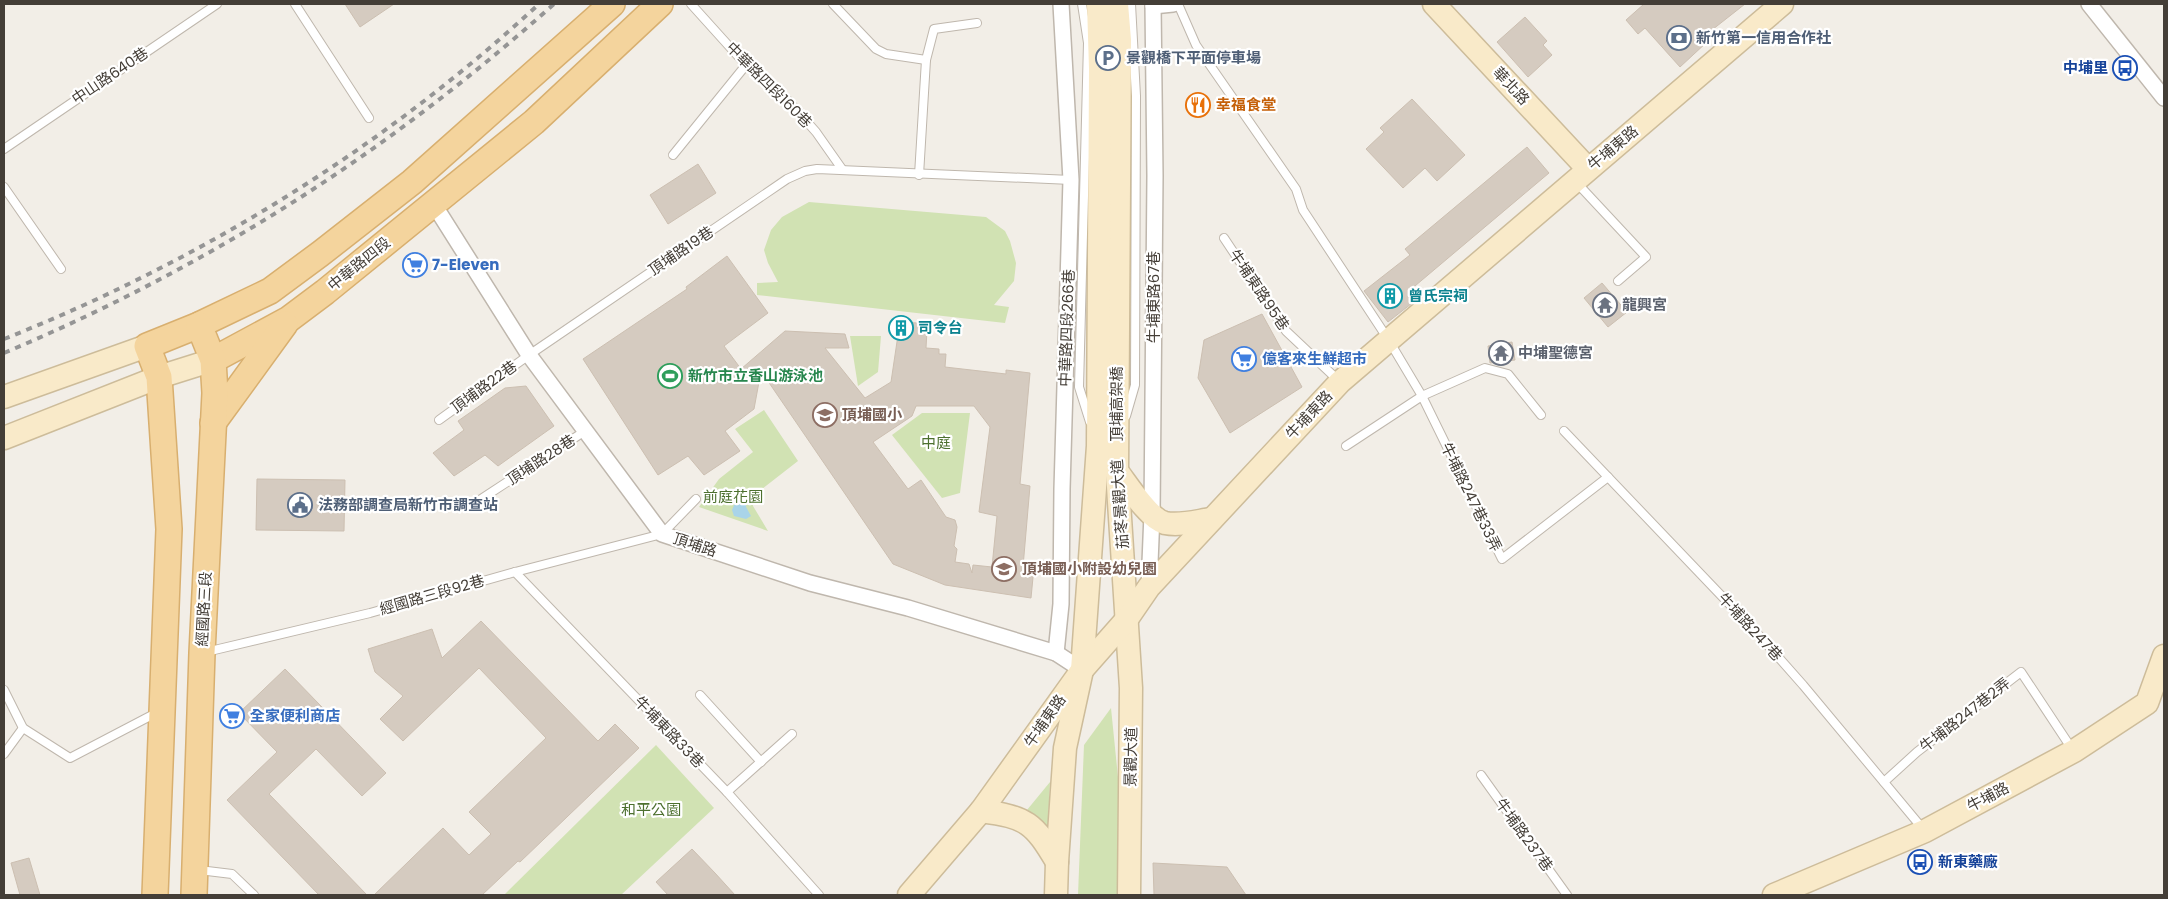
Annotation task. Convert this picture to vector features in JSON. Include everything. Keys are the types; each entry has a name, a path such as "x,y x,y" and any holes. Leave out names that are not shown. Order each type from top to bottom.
{"main road":[{"name":"中華路四段","path":"146,346 199,326 270,291 412,182 612,4"},
{"name":"中華路四段","path":"213,360 289,320 534,122 660,4"},
{"path":"213,423 289,320"},
{"name":"經國路三段","path":"194,895 202,653 215,393 213,360 199,326"},
{"path":"146,346 159,377 169,529 155,895"}],"street":[{"name":"中華路四段266巷","path":"1056,653 1061,604 1062,489 1071,180 1061,4"},
{"name":"頂埔高架橋","path":"1098,4 1111,455"},
{"name":"頂埔高架橋","path":"1111,455 1120,40 1117,4"},
{"path":"1153,5 1173,4"},
{"name":"華北路","path":"1434,4 1582,174"},
{"name":"牛埔東路","path":"908,895 982,811 1082,670 1127,619 1149,587 1340,382 1388,338 1782,4"},
{"path":"2089,4 2163,95"},
{"name":"牛埔東路67巷","path":"1149,587 1152,514 1156,83 1153,5"},
{"name":"頂埔路","path":"433,203 529,355 662,534 810,583 908,608 1056,653 1082,670"},
{"name":"中華路四段","path":"4,397 146,346"},
{"name":"中華路四段","path":"4,438 159,377 213,360"},
{"path":"1111,455 1152,514 1162,523 1177,524 1212,520"},
{"name":"茄苳景觀大道","path":"1111,455 1127,619"},
{"name":"茄苳景觀大道","path":"1082,670 1111,455"},
{"name":"景觀大道","path":"1127,619 1132,688 1129,895"},
{"name":"牛埔路","path":"1774,895 1925,831 2074,751 2156,697 2164,656"},
{"path":"1056,895 1056,862 1065,748 1082,670"},
{"path":"982,811 1012,815 1030,824 1042,837 1056,862"}],"lane":[{"name":"中山路640巷","path":"4,149 217,4"},
{"path":"296,4 369,118"},
{"name":"中華路四段160巷","path":"691,4 746,65 784,96 816,132 842,169"},
{"path":"834,4 876,49 886,54 926,60"},
{"name":"頂埔高架橋","path":"1082,4 1088,43 1078,387 1111,455"},
{"name":"頂埔高架橋","path":"1111,455 1135,385 1136,96 1131,4"},
{"path":"1178,4 1196,45 1296,189 1303,210 1388,338 1422,396"},
{"path":"919,175 926,60 934,29 977,23"},
{"path":"673,155 746,65"},
{"name":"頂埔路19巷","path":"529,355 786,179 805,171 842,169 919,175 1071,180"},
{"path":"1582,174 1646,257 1618,281"},
{"path":"4,187 61,268"},
{"name":"牛埔東路95巷","path":"1224,238 1286,331 1340,382"},
{"name":"頂埔路22巷","path":"439,420 529,355"},
{"path":"1346,446 1422,396 1485,368 1508,374 1541,415"},
{"name":"牛埔路247巷33弄","path":"1422,396 1502,559 1608,477"},
{"name":"頂埔路28巷","path":"472,505 585,431"},
{"name":"牛埔路247巷","path":"1564,431 1756,632 1803,685 1925,831"},
{"path":"662,534 696,499"},
{"name":"經國路三段92巷","path":"202,653 370,612 662,534"},
{"name":"牛埔東路33巷","path":"515,572 727,792 819,895"},
{"name":"牛埔路247巷2弄","path":"1884,782 1917,752 2021,672 2074,751"},
{"path":"4,690 23,728 70,758 161,710"},
{"path":"700,695 761,762"},
{"path":"4,754 23,728"},
{"path":"727,792 792,734"},
{"name":"牛埔路237巷","path":"1481,775 1567,895"},
{"path":"194,869 232,874 254,895"}],"green space":[{"path":"809,202 986,217 1005,231 1016,263 1014,281 994,305 1009,307 1005,323 757,295 757,283 778,282 768,263 764,250 771,230 782,217"},
{"path":"850,336 881,336 878,372 858,386"},
{"name":"前庭花園","path":"764,410 798,461 753,496 753,506 768,531 699,507 719,479 753,452 735,429"},
{"name":"中庭","path":"922,413 970,413 960,493 942,498 892,435"},
{"path":"1111,708 1120,797 1118,895 1078,895 1084,745"},
{"name":"和平公園","path":"656,745 714,808 621,895 504,895"},
{"path":"1050,782 1048,827 1027,810"}],"water":[{"path":"739,494 744,494 747,497 746,507 751,516 746,519 734,516 732,510"}],"building":[{"path":"345,4 394,4 360,27"},
{"name":"新竹第一信用合作社","path":"1644,4 1745,4 1703,37 1707,42 1680,67 1645,28 1638,34 1626,20"},
{"path":"1525,17 1547,41 1543,45 1552,55 1528,77 1497,42"},
{"path":"1412,99 1465,155 1437,181 1425,168 1403,188 1366,149 1384,132 1380,128"},
{"path":"1527,147 1549,173 1409,291 1416,300 1388,322 1364,291 1410,255 1405,249"},
{"path":"698,164 716,193 668,224 650,195"},
{"path":"727,256 768,313 724,346 741,369 785,331 845,334 849,348 825,348 865,398 891,382 898,335 892,335 896,322 918,323 918,329 927,330 926,348 939,349 939,354 946,354 945,367 1006,374 1006,370 1030,373 1020,484 1030,486 1023,567 1034,567 1031,598 945,585 893,564 761,371 754,409 725,431 740,451 704,475 688,456 658,475 583,359 687,289 686,287","holes":["916,406 974,406 990,427 979,512 997,516 992,567 973,565 972,573 969,564 955,562 957,549 954,546 957,527 955,520 946,517 921,480 908,489 873,442 912,416"]},
{"name":"龍興宮","path":"1602,283 1627,312 1608,327 1584,298"},
{"name":"億客來生鮮超市","path":"1262,314 1302,387 1230,433 1198,378 1204,340"},
{"name":"中埔聖德宮","path":"1512,342 1515,360 1490,363 1488,346"},
{"path":"526,386 554,426 498,466 485,455 454,476 433,453 464,430 458,421 505,388"},
{"name":"法務部調查局新竹市調查站","path":"257,479 345,480 344,531 256,530"},
{"path":"481,621 598,741 615,724 639,748 520,862 518,861 482,895 374,895 443,828 469,855 491,834 469,812 546,738 479,668 403,741 380,719 403,696 375,672 368,649 432,629 442,658"},
{"path":"285,669 386,773 362,796 316,749 269,794 367,895 319,895 227,800 277,752 239,713"},
{"path":"692,849 735,895 668,895 656,882"},
{"path":"29,858 40,895 20,895 11,863"},
{"path":"1153,863 1227,867 1246,895 1154,895"}],"railway":[{"path":"4,339 77,308 149,274 219,237 287,196 353,153 417,106 479,57 539,4"},
{"path":"4,353 80,319 153,283 225,244 294,202 361,157 427,109 554,4"}],"place":[{"name":"新竹第一信用合作社","path":"1679,38"},
{"name":"景觀橋下平面停車場","path":"1108,58"},
{"name":"中埔里","path":"2125,68"},
{"name":"幸福食堂","path":"1198,105"},
{"name":"7-Eleven","path":"415,265"},
{"name":"曾氏宗祠","path":"1390,296"},
{"name":"龍興宮","path":"1605,305"},
{"name":"司令台","path":"901,328"},
{"name":"中埔聖德宮","path":"1501,353"},
{"name":"億客來生鮮超市","path":"1244,359"},
{"name":"新竹市立香山游泳池","path":"670,376"},
{"name":"頂埔國小","path":"825,415"},
{"name":"法務部調查局新竹市調查站","path":"300,505"},
{"name":"頂埔國小附設幼兒園","path":"1004,569"},
{"name":"全家便利商店","path":"232,716"},
{"name":"新東藥廠","path":"1920,862"}]}
